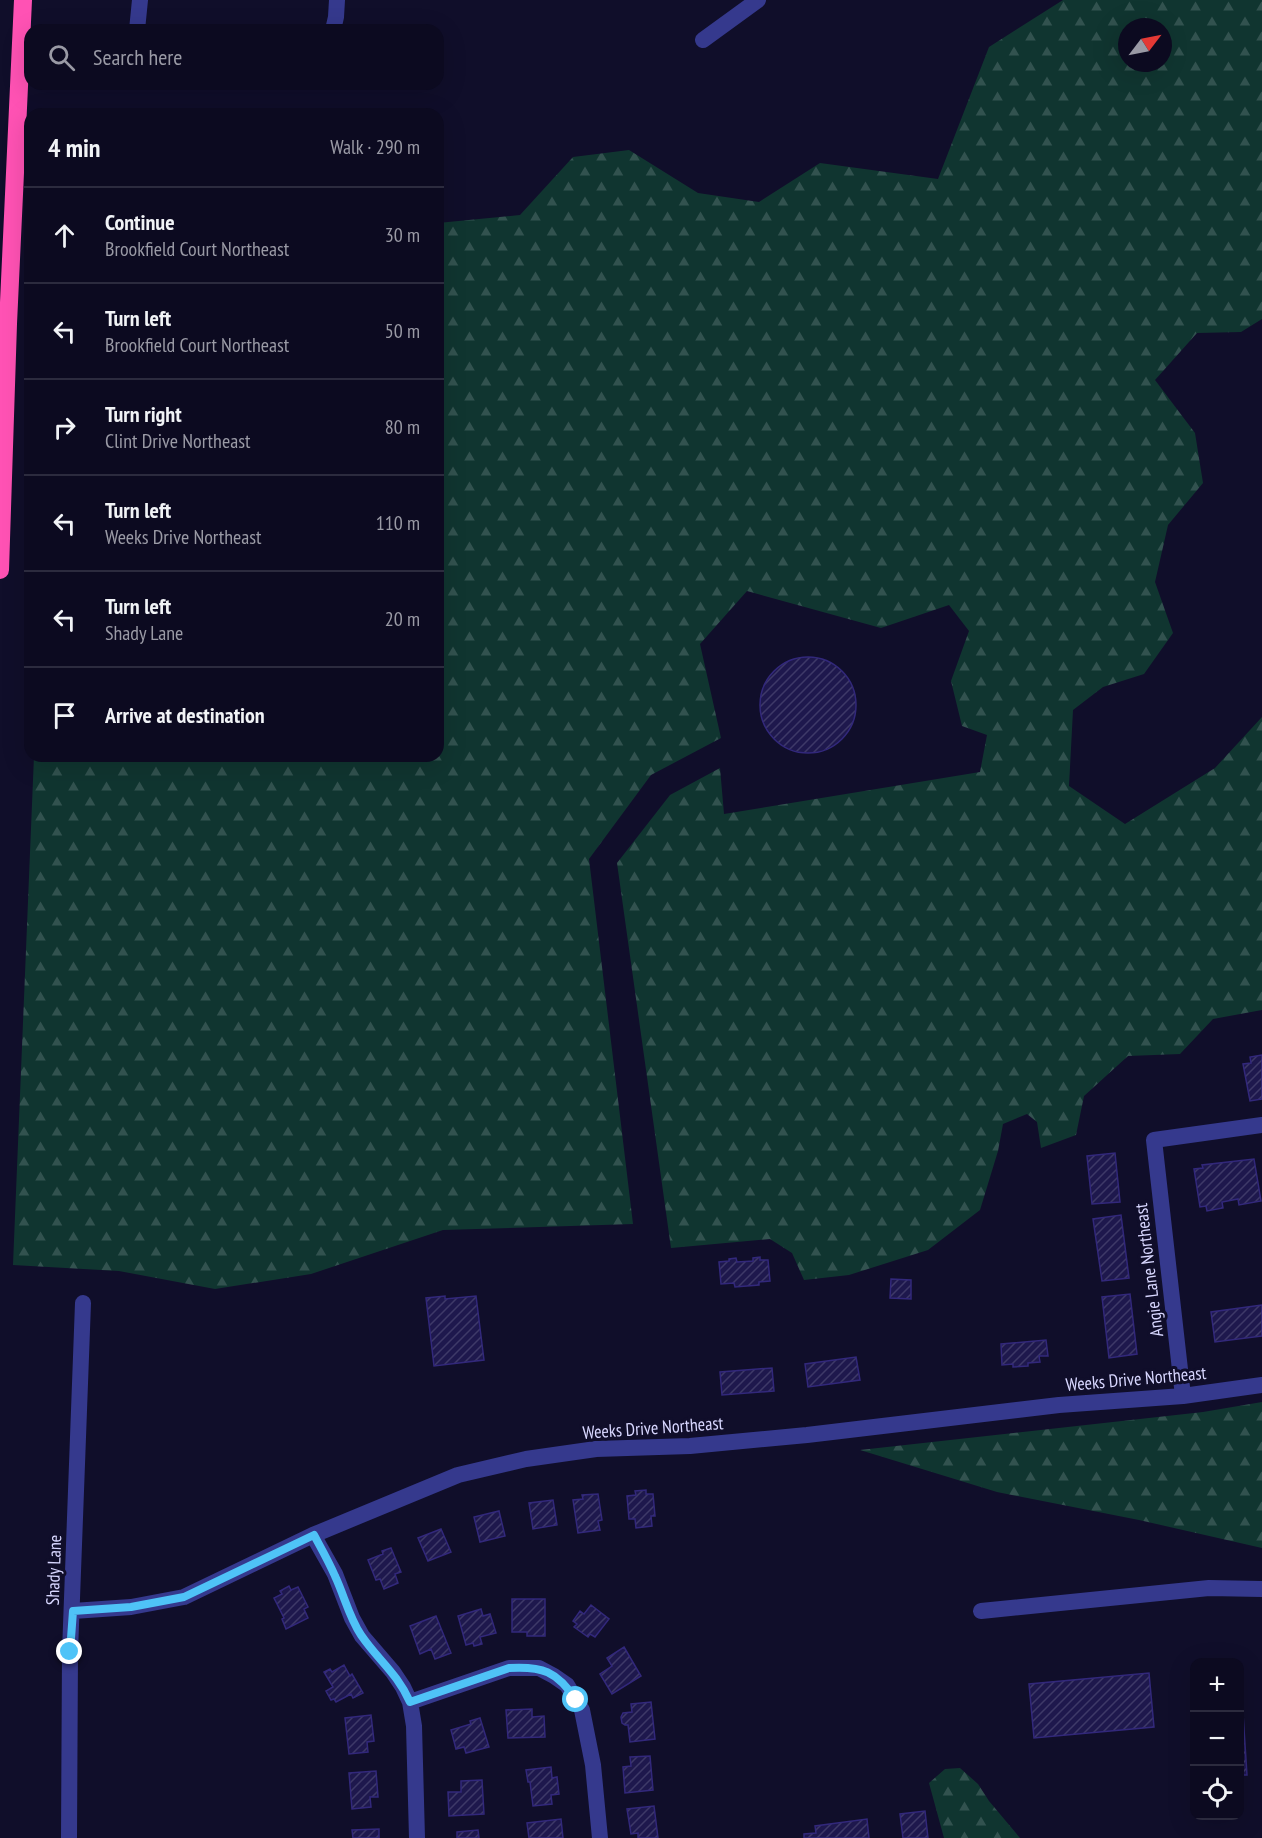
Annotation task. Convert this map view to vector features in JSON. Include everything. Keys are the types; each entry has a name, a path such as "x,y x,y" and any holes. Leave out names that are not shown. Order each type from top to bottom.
{"highway":[{"path":"0,570 8,324 23,0"}],"street":[{"path":"138,24 140,0"},
{"path":"334,24 337,0"},
{"path":"703,40 758,0"},
{"name":"Angie Lane Northeast","path":"1183,1395 1154,1140 1262,1125"},
{"name":"Shady Lane","path":"69,1838 70,1652 83,1303"},
{"name":"Weeks Drive Northeast","path":"73,1611 131,1607 184,1597 314,1535 458,1476 526,1459 596,1449 690,1446 1262,1385"},
{"path":"314,1535 362,1636 393,1672 410,1702 414,1726 417,1838"},
{"path":"981,1611 1209,1588 1262,1589"},
{"path":"410,1702 509,1668 539,1668 567,1685 582,1710 593,1765 600,1838"}],"green space":[{"path":"1063,0 1262,0 1262,319 1241,332 1197,333 1155,380 1195,433 1203,483 1168,525 1155,582 1173,633 1144,674 1103,687 1073,710 1069,786 1125,824 1215,768 1262,717 1262,1010 1213,1019 1180,1054 1128,1056 1084,1096 1076,1135 1041,1148 1037,1122 1027,1114 1003,1124 998,1151 980,1210 928,1250 849,1275 804,1280 792,1253 770,1239 671,1248 617,863 670,795 720,768 724,814 980,772 987,735 962,726 951,681 969,631 949,605 881,628 747,591 700,644 721,738 651,775 589,859 633,1224 443,1230 311,1274 215,1289 119,1271 13,1265 34,762 444,762 444,222 520,215 573,157 629,150 698,193 759,202 820,163 938,179 989,47"},
{"path":"1262,1402 1262,1548 1139,1520 997,1492 860,1450 1203,1412"},
{"path":"960,1768 978,1784 1020,1838 944,1838 929,1783 945,1769"}],"building":[{"path":"808,657 826,660 842,671 853,687 856,705 853,723 842,739 826,750 808,753 790,750 774,739 763,723 760,705 763,687 774,671 790,660"},
{"path":"1262,1055 1262,1099 1250,1101 1243,1064 1251,1063 1250,1057"},
{"path":"1115,1153 1120,1202 1092,1204 1087,1156"},
{"path":"1254,1159 1261,1201 1239,1205 1238,1199 1222,1202 1223,1208 1207,1211 1206,1206 1200,1207 1194,1169 1203,1168 1202,1165"},
{"path":"1121,1215 1129,1278 1102,1281 1093,1219"},
{"path":"760,1257 760,1260 768,1260 770,1281 759,1282 759,1285 735,1287 734,1283 721,1284 719,1262 736,1258 737,1262 753,1261 753,1258"},
{"path":"891,1279 911,1280 911,1299 890,1298"},
{"path":"1130,1294 1137,1354 1109,1358 1102,1297"},
{"path":"445,1296 445,1299 476,1296 484,1360 434,1366 426,1298"},
{"path":"1262,1305 1262,1336 1215,1342 1211,1312"},
{"path":"1046,1340 1048,1356 1039,1356 1040,1362 1028,1363 1028,1366 1002,1365 1001,1344"},
{"path":"856,1357 860,1380 808,1387 805,1364"},
{"path":"772,1368 774,1391 722,1395 720,1372"},
{"path":"646,1490 646,1494 653,1494 655,1516 651,1516 652,1526 636,1528 635,1519 629,1519 627,1496 636,1495 635,1491"},
{"path":"598,1494 602,1520 598,1521 600,1530 578,1533 573,1500 583,1499 582,1495"},
{"path":"553,1500 557,1525 533,1529 529,1503"},
{"path":"499,1511 505,1536 480,1542 474,1517"},
{"path":"441,1529 451,1552 428,1561 418,1538"},
{"path":"391,1548 401,1572 395,1574 398,1583 384,1589 380,1579 376,1580 368,1560"},
{"path":"289,1586 291,1590 298,1587 308,1607 304,1609 308,1618 286,1629 282,1619 284,1618 274,1598 282,1594 280,1591"},
{"path":"512,1599 545,1599 545,1636 527,1636 527,1632 512,1632"},
{"path":"591,1605 609,1619 595,1637 590,1634 588,1637 574,1627 577,1624 573,1621 580,1611 584,1614"},
{"path":"481,1609 483,1616 490,1614 496,1633 480,1637 482,1644 466,1645 458,1616"},
{"path":"436,1616 451,1653 435,1659 431,1649 420,1654 410,1626"},
{"path":"624,1647 641,1676 612,1694 600,1674 612,1666 607,1658"},
{"path":"344,1665 363,1693 353,1698 351,1694 336,1702 334,1699 331,1700 326,1691 333,1687 324,1672 330,1669 332,1672"},
{"path":"1149,1673 1154,1727 1034,1738 1029,1684"},
{"path":"651,1702 655,1739 630,1742 628,1725 622,1723 623,1713 632,1712 631,1704"},
{"path":"532,1709 532,1717 544,1716 545,1737 508,1738 506,1710"},
{"path":"371,1715 374,1741 367,1742 368,1752 349,1754 345,1718"},
{"path":"480,1718 489,1747 466,1753 464,1747 456,1749 451,1730 471,1724 470,1721"},
{"path":"1244,1729 1247,1775 1244,1775"},
{"path":"650,1756 653,1790 625,1793 623,1767 631,1766 630,1757"},
{"path":"551,1767 552,1778 557,1777 559,1794 551,1795 552,1804 533,1806 526,1770"},
{"path":"376,1771 378,1797 370,1797 371,1807 352,1809 349,1773"},
{"path":"482,1780 484,1814 449,1816 448,1792 461,1792 461,1781"},
{"path":"654,1806 658,1838 638,1838 638,1833 631,1834 627,1809"},
{"path":"925,1811 928,1838 903,1838 900,1814"},
{"path":"561,1819 563,1838 529,1838 527,1823"},
{"path":"867,1819 869,1838 804,1838 804,1834 816,1833 815,1826"},
{"path":"379,1829 379,1838 353,1838 352,1830"},
{"path":"478,1830 479,1838 457,1838 457,1832"}],"route":[{"path":"70,1652 73,1611 131,1607 184,1597 314,1535 362,1636 393,1672 410,1702 509,1668 524,1667 539,1668 554,1676 567,1685 576,1700"}]}
